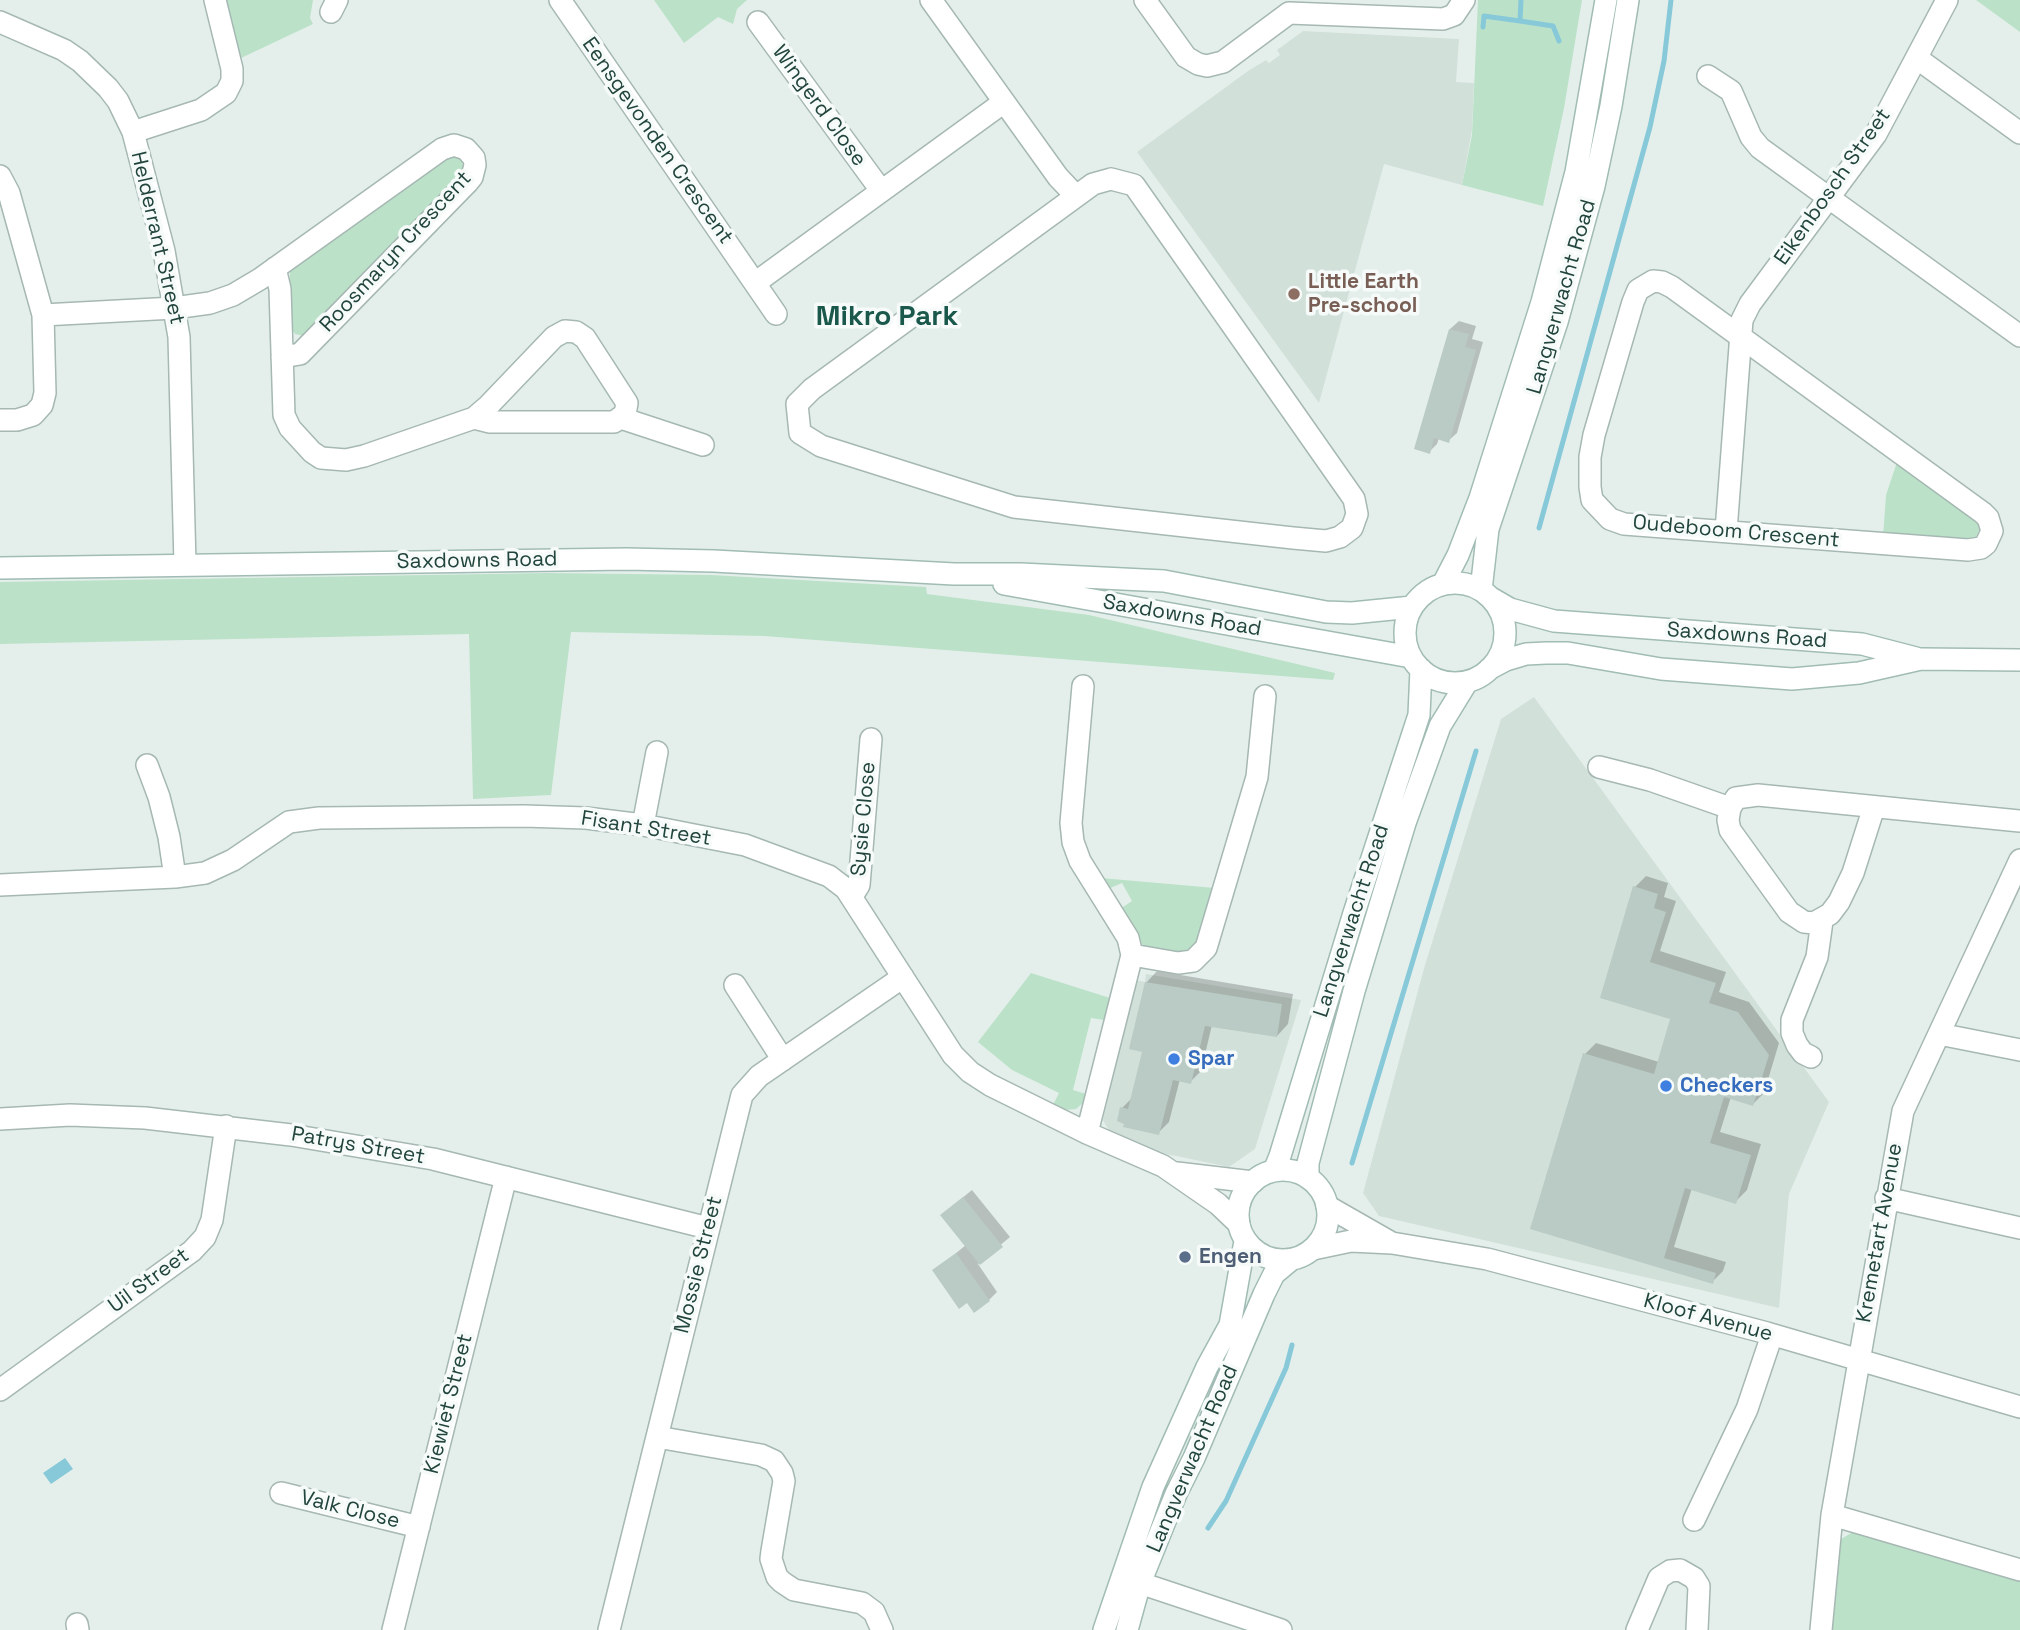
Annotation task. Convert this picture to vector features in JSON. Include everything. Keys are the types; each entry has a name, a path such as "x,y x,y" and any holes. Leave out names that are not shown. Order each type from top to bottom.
{"street":[{"path":"133,132 201,110 226,93 232,81 232,69 215,0"},
{"name":"Eensgevonden Crescent","path":"560,0 776,313"},
{"path":"931,0 1058,177 1076,196"},
{"path":"1145,0 1186,57 1207,66 1223,62 1284,6 1443,19 1454,15 1464,0"},
{"name":"Langverwacht Road","path":"1443,584 1458,555 1480,498 1542,303 1576,172 1606,0"},
{"name":"Langverwacht Road","path":"1486,594 1488,529 1557,322 1594,186 1611,106 1628,0"},
{"name":"Eikenbosch Street","path":"1726,531 1742,320 1749,304 1876,134 1947,0"},
{"name":"Helderrant Street","path":"0,22 64,50 80,61 108,88 133,132 164,251 180,355 185,564"},
{"name":"Wingerd Close","path":"758,22 880,189"},
{"path":"1918,59 2020,133"},
{"path":"1708,76 1731,91 1751,137 1760,148 2020,336"},
{"path":"755,283 880,189 1004,102"},
{"name":"Roosmaryn Crescent","path":"43,315 174,308 210,303 233,295 442,149 454,145 471,153 475,165 468,182 300,354 282,357"},
{"path":"0,176 9,193 43,315 45,393 42,405 33,415 25,419 0,420"},
{"path":"1101,180 1119,180 1134,185 1354,499 1357,514 1352,528 1340,537 1326,541 1014,506 821,446 800,433 797,404 813,389 1076,196 1101,180"},
{"path":"275,268 280,289 286,420 290,428 317,456 332,460 364,456 474,418 554,337 570,331 585,338 626,398 627,408 621,418"},
{"name":"Oudeboom Crescent","path":"1653,281 1662,282 1740,336 1983,513 1991,524 1992,531 1986,544 1981,548 1968,550 1624,524 1610,519 1592,500 1590,457 1594,435 1638,290 1653,281"},
{"path":"474,418 490,422 609,422 621,418 703,445"},
{"name":"Saxdowns Road","path":"0,568 627,559 801,564 954,574 1021,574 1164,581 1326,612 1352,613 1412,607"},
{"name":"Saxdowns Road","path":"954,574 1168,615 1313,638 1416,663"},
{"path":"1443,584 1469,585 1486,594 1504,621 1505,634 1497,659 1489,670 1467,682 1441,681 1416,663 1405,632 1407,619 1420,596 1443,584"},
{"name":"Saxdowns Road","path":"1486,594 1510,609 1554,621 1862,644 1921,659"},
{"name":"Saxdowns Road","path":"1489,670 1506,660 1526,654 1568,653 1661,669 1791,679 1859,673 1921,659 2020,660"},
{"name":"Langverwacht Road","path":"1274,1171 1419,715 1416,663"},
{"name":"Langverwacht Road","path":"1308,1178 1310,1154 1354,991 1405,822 1440,726 1467,682"},
{"path":"1083,687 1071,822 1073,842 1080,861 1128,938 1132,955 1087,1133"},
{"path":"1132,955 1178,963 1193,961 1206,948 1257,777 1265,696"},
{"name":"Sysie Close","path":"852,896 859,885 871,740"},
{"path":"643,825 657,752"},
{"path":"147,765 163,811 175,877"},
{"path":"1599,766 1650,780 1730,808"},
{"path":"1874,807 1853,873 1839,902 1822,921 1804,922 1789,912 1730,830 1730,808 1736,798 1758,795 2020,821"},
{"name":"Fisant Street","path":"0,885 175,877 205,873 219,867 276,830 300,819 524,816 586,818 643,825 745,845 829,876 852,896 953,1055 971,1072 990,1085 1175,1173 1219,1204 1242,1233"},
{"name":"Kremetart Avenue","path":"1821,1630 1832,1515 1903,1111 2020,860"},
{"path":"1811,1057 1803,1053 1797,1045 1792,1033 1792,1020 1817,957 1822,921"},
{"name":"Mossie Street","path":"609,1630 742,1095 752,1082 903,977"},
{"path":"735,985 783,1060"},
{"path":"1939,1034 2020,1050"},
{"name":"Patrys Street","path":"0,1119 70,1115 145,1118 226,1126 397,1152 708,1228"},
{"name":"Uil Street","path":"0,1390 192,1251 205,1237 212,1220 226,1126"},
{"path":"1274,1171 1297,1172 1308,1178 1323,1195 1327,1206 1325,1230 1313,1249 1292,1259 1269,1258 1258,1253 1242,1233 1240,1201 1253,1182 1274,1171"},
{"name":"Fisant Street","path":"1175,1173 1253,1182"},
{"name":"Kiewiet Street","path":"393,1630 506,1178"},
{"path":"1886,1198 2020,1228"},
{"name":"Kloof Avenue","path":"1327,1206 1392,1243"},
{"name":"Langverwacht Road","path":"1104,1630 1153,1487 1207,1367 1230,1325 1239,1285 1242,1233"},
{"name":"Kloof Avenue","path":"1313,1249 1351,1241 1392,1243 1487,1259 1772,1335 2020,1407"},
{"name":"Langverwacht Road","path":"1127,1630 1140,1583 1176,1494 1195,1458 1265,1293 1275,1274 1292,1259"},
{"path":"1694,1520 1747,1409 1772,1335"},
{"path":"657,1437 761,1455 774,1461 784,1481 772,1551 773,1568 777,1577 794,1590 862,1604 874,1612 882,1630"},
{"name":"Valk Close","path":"281,1493 419,1527"},
{"path":"1832,1515 2020,1570"},
{"path":"1637,1630 1659,1578 1670,1571 1680,1570 1694,1578 1699,1586 1697,1630"},
{"path":"1140,1583 1281,1630"}],"shaded area":[{"name":"Little Earth Pre-school","path":"1303,31 1459,39 1456,82 1474,83 1472,130 1462,185 1384,164 1319,403 1137,152 1248,71 1266,60 1269,63 1280,55 1277,50"},
{"path":"1534,697 1829,1102 1789,1194 1779,1308 1379,1216 1363,1193 1425,965 1501,719"},
{"path":"1146,974 1301,1000 1255,1149 1229,1167 1147,1150 1111,1134 1103,1120 1136,980 1145,982"}],"green space":[{"path":"225,0 313,0 310,18 313,24 241,58"},
{"path":"654,0 747,0 737,9 733,24 718,17 684,43"},
{"path":"1478,0 1582,0 1564,108 1543,206 1462,185 1472,135"},
{"path":"1976,0 2020,0 2020,32"},
{"path":"453,155 462,160 464,173 304,336 295,334 289,325 290,268 444,158"},
{"path":"1897,462 1978,522 1979,530 1974,541 1883,537 1886,495"},
{"path":"548,573 711,575 926,587 927,594 1089,615 1335,673 1333,680 764,636 571,632 551,795 473,799 469,634 0,644 0,582"},
{"path":"1101,878 1215,888 1199,943 1184,956 1146,950 1120,909 1132,901 1122,883 1108,889"},
{"path":"1031,973 1110,998 1104,1020 1091,1018 1073,1090 1086,1094 1083,1103 1076,1109 1065,1110 1053,1105 1059,1093 1012,1070 978,1042"},
{"path":"1853,1532 2020,1577 2020,1630 1829,1630 1837,1548 1841,1539"}],"water":[{"path":"65,1458 73,1469 51,1484 43,1473"}],"building":[{"path":"1449,329 1469,334 1465,347 1476,350 1449,443 1434,438 1430,454 1414,449"},
{"name":"Checkers","path":"1633,886 1658,894 1654,908 1666,912 1650,962 1716,983 1709,1003 1738,1012 1769,1055 1753,1106 1724,1097 1710,1143 1751,1155 1736,1204 1685,1188 1664,1258 1716,1273 1713,1284 1530,1229 1583,1053 1654,1074 1670,1019 1600,998"},
{"path":"1145,982 1282,1004 1277,1037 1205,1026 1191,1084 1173,1080 1159,1135 1123,1127 1124,1124 1117,1121 1120,1107 1128,1109 1142,1052 1129,1049"},
{"path":"963,1197 1003,1247 980,1265 940,1215"},
{"path":"956,1253 990,1301 974,1313 967,1303 959,1309 932,1270"}],"waterway":[{"path":"1521,0 1520,21 1553,26 1559,41"},
{"path":"1539,528 1650,127 1664,61 1671,0"},
{"path":"1483,27 1484,16 1520,21"},
{"path":"1352,1163 1476,751"},
{"path":"1208,1528 1226,1501 1286,1368 1292,1345"}],"place":[{"name":"Little Earth Pre-school","path":"1294,294"},
{"name":"Spar","path":"1174,1059"},
{"name":"Checkers","path":"1666,1086"},
{"name":"Engen","path":"1185,1257"}],"district":[{"name":"Mikro Park","path":"887,317"}]}
